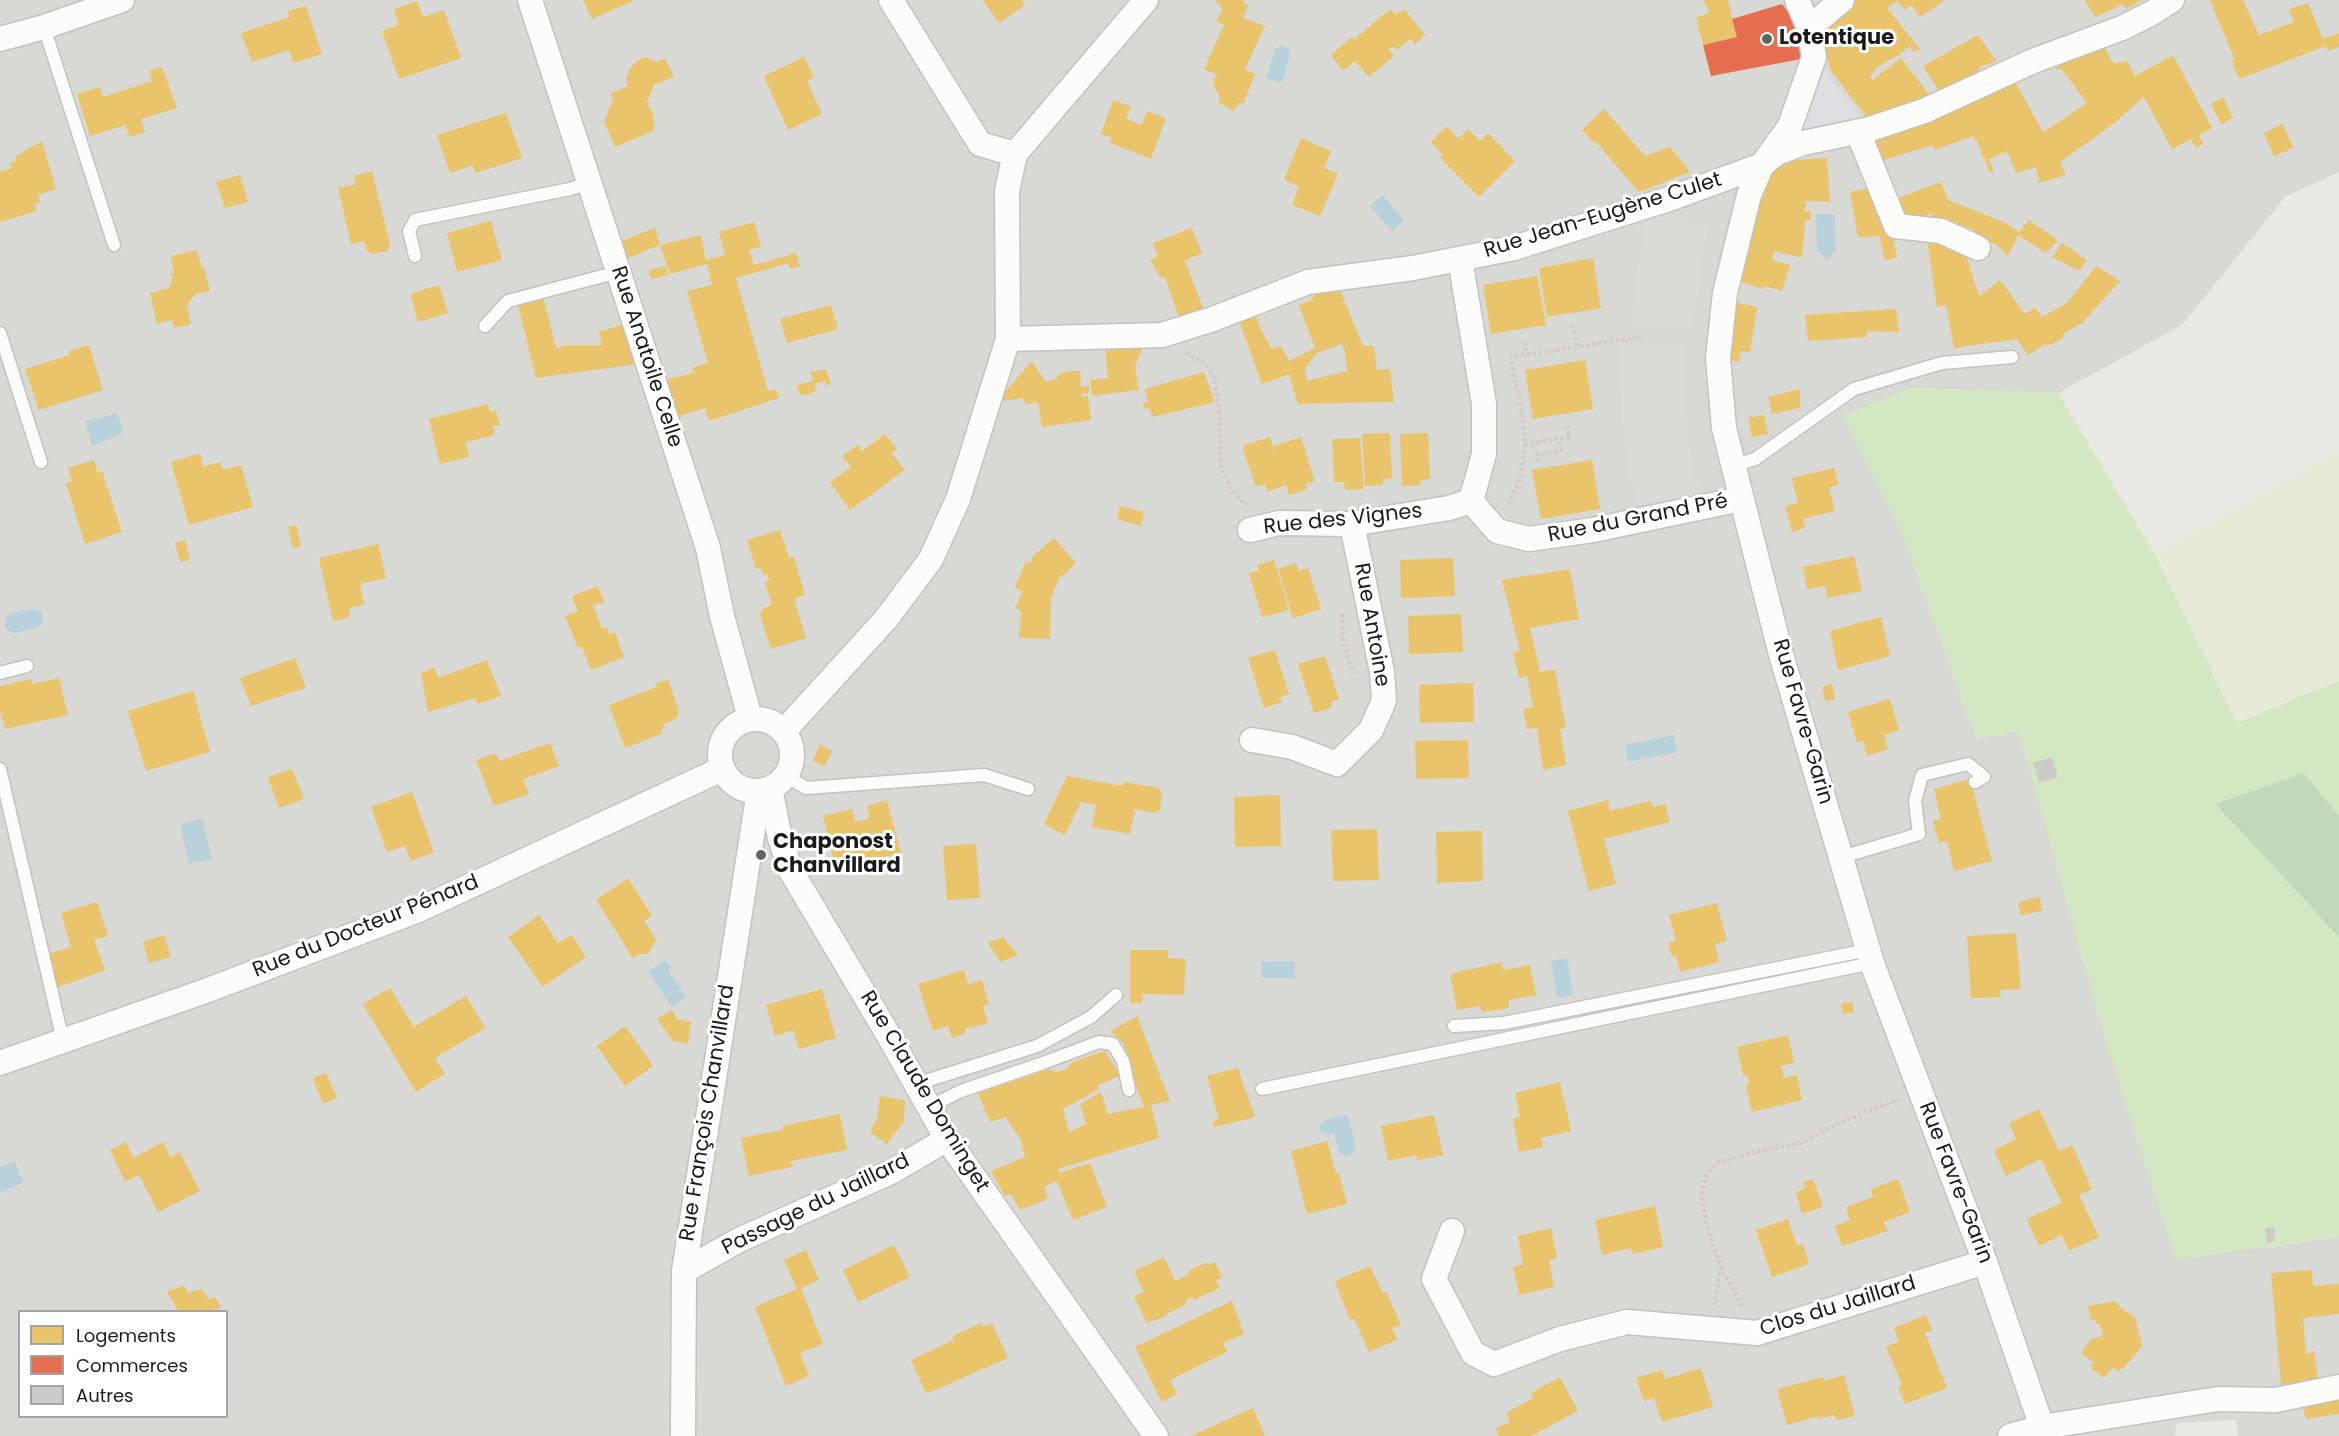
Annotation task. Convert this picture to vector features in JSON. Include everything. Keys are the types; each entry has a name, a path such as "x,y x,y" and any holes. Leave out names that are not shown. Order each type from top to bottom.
{"street":[{"path":"0,39 44,27 122,0"},
{"name":"Rue Anatoile Celle","path":"530,0 708,548 722,616 750,718"},
{"path":"891,0 980,144 1015,154"},
{"path":"784,731 886,619 931,559 958,499 1008,339 1007,191 1015,154 1146,0"},
{"name":"Rue Favre-Garin","path":"1797,0 1809,28 1814,57 1790,126 1762,165 1749,195 1725,293 1718,358 1724,428 1780,651 1870,956 1985,1262 2042,1431"},
{"path":"1809,28 1842,0"},
{"name":"Rue Jean-Eugène Culet","path":"1008,339 1162,335 1214,319 1308,282 1413,268 1514,248 1672,198 1762,165 1777,153 1803,144 1858,132 1924,111 2033,61 2122,28 2172,0"},
{"path":"1858,132 1896,226 1941,231 1978,248"},
{"path":"1460,259 1484,404 1484,454 1473,495"},
{"name":"Rue du Grand Pré","path":"1473,495 1497,531 1529,539 1593,530 1741,499"},
{"name":"Rue des Vignes","path":"1260,528 1280,523 1352,524 1449,508 1473,495"},
{"name":"Rue Antoine","path":"1252,740 1292,747 1338,764 1371,730 1384,701 1382,672 1352,524"},
{"path":"750,718 763,718 775,722 784,731 792,745 793,761 772,785 744,790 731,781 722,769 719,752 724,736 735,724 750,718"},
{"name":"Rue du Docteur Pénard","path":"0,1063 208,990 416,911 722,769"},
{"name":"Rue Claude Dominget","path":"772,785 780,838 791,871 947,1139 1156,1436"},
{"name":"Rue François Chanvillard","path":"683,1436 684,1271 772,785"},
{"name":"Passage du Jaillard","path":"684,1271 739,1240 893,1171 947,1139"},
{"name":"Clos du Jaillard","path":"1452,1231 1434,1279 1473,1353 1494,1364 1560,1339 1627,1322 1757,1333 1985,1262"},
{"path":"2010,1436 2218,1399 2276,1400 2339,1387"}],"lane":[{"path":"44,27 114,245"},
{"path":"415,256 409,231 415,220 590,183"},
{"path":"485,326 508,301 618,272"},
{"path":"0,333 40,462"},
{"path":"1734,466 1755,459 1854,388 1942,363 2012,357"},
{"path":"0,673 27,666"},
{"path":"1842,857 1919,834 1915,801 1922,775 1968,764 1984,777 1975,782"},
{"path":"0,769 63,1041"},
{"path":"772,785 806,788 984,775 1028,789"},
{"path":"1454,1026 1504,1023 1870,956"},
{"path":"1262,1089 1870,956"},
{"path":"916,1084 1037,1046 1091,1017 1116,995"},
{"path":"929,1107 961,1090 1099,1042 1113,1044 1123,1061 1129,1090"}],"path":[{"path":"1573,325 1576,347"},
{"path":"1178,330 1187,354 1206,364 1214,377 1219,406 1221,469 1243,503 1253,507 1263,507 1260,528"},
{"path":"1473,495 1508,505 1520,479 1525,444 1520,394 1516,388 1511,357 1641,337"},
{"path":"1525,342 1526,355"},
{"path":"1525,444 1570,436 1567,426"},
{"path":"1539,461 1538,454 1561,450 1558,439"},
{"path":"1342,609 1342,636 1355,678"},
{"path":"1757,1333 1721,1268 1701,1194 1706,1176 1717,1163 1759,1151 1801,1143 1841,1122 1920,1091"},
{"path":"1710,1330 1721,1268"}],"shaded area":[{"path":"0,0 2339,0 2339,172 2285,197 2182,325 2058,393 1912,388 1843,416 1903,535 1977,740 2019,730 2107,1044 2265,1248 2339,1236 2339,1436 2238,1436 2236,1420 2176,1423 2175,1436 0,1436"},
{"path":"1814,57 1870,129 1803,143 1790,126"},
{"path":"1645,217 1707,225 1693,329 1631,321"},
{"path":"1685,344 1688,445 1699,492 1638,507 1624,448 1620,347"},
{"path":"2168,1416 2168,1436 2083,1436"}],"green space":[{"path":"1912,388 2058,393 2155,555 2237,723 2339,681 2339,816 2304,773 2215,805 2339,937 2339,1236 2176,1260 2107,1044 2019,731 1977,740 1903,535 1843,416"},
{"path":"2339,452 2339,681 2238,723 2155,555"},
{"path":"2304,773 2339,816 2339,937 2215,804"}],"water":[{"path":"1281,46 1288,48 1290,55 1282,83 1266,78 1275,50"},
{"path":"1383,195 1404,220 1392,231 1370,206"},
{"path":"1816,214 1835,214 1836,252 1833,252 1829,259 1825,259 1820,252 1817,252"},
{"path":"117,413 124,433 92,446 85,421"},
{"path":"33,608 42,612 43,623 36,628 15,633 8,631 4,624 9,614"},
{"path":"1674,735 1677,752 1628,762 1625,745"},
{"path":"202,818 212,859 189,864 180,825"},
{"path":"1567,958 1573,995 1557,998 1551,961"},
{"path":"666,960 671,968 668,970 686,997 672,1007 648,972"},
{"path":"1295,961 1295,978 1262,978 1261,962"},
{"path":"1347,1114 1356,1146 1354,1153 1344,1156 1339,1152 1334,1134 1321,1133 1320,1126 1323,1121"},
{"path":"14,1161 24,1182 0,1193 0,1168"}],"building: Logements":[{"path":"583,0 635,0 592,19"},
{"path":"983,0 1022,0 1025,5 999,23"},
{"path":"1215,0 1242,0 1248,6 1243,18 1265,26 1245,69 1255,74 1243,104 1239,103 1234,111 1218,102 1221,96 1213,82 1217,75 1204,69 1224,25 1216,21 1223,9"},
{"path":"1704,0 1728,0 1737,37 1703,45 1696,18 1709,13"},
{"path":"1854,0 1945,0 1920,17 1912,5 1905,10 1898,1 1887,8 1920,49 1914,52 1910,46 1876,68 1870,77 1873,80 1901,58 1930,96 1867,118 1831,71 1824,45 1832,24"},
{"path":"2085,0 2142,0 2126,9 2123,4 2095,17"},
{"path":"2210,0 2243,0 2259,35 2294,22 2289,9 2308,3 2323,39 2339,33 2339,47 2328,51 2326,46 2239,79 2232,62 2235,60"},
{"path":"417,1 423,17 444,10 461,58 399,79 382,31 399,25 394,9"},
{"path":"306,6 322,54 293,63 289,50 252,62 241,33 290,17 287,11"},
{"path":"1390,9 1396,15 1404,9 1425,35 1415,44 1411,39 1397,50 1393,46 1389,49 1394,56 1369,77 1355,61 1343,71 1331,55 1352,37 1354,40"},
{"path":"1978,35 1996,61 1979,67 1980,70 1939,91 1923,66"},
{"path":"2103,45 2114,64 2127,61 2135,76 2173,55 2212,128 2199,135 2203,144 2196,148 2191,139 2172,149 2144,97 2113,124 2060,162 2066,175 2039,183 2036,167 2016,173 2007,151 1989,159 1994,172 1990,173 1973,136 1935,150 1933,145 1880,161 1870,138 2014,80 2043,132 2087,103 2061,68 2057,70 2053,64"},
{"path":"645,57 657,62 665,58 674,77 654,85 647,102 654,116 652,117 655,125 653,131 615,147 604,121 614,102 610,94 626,87 630,69 635,62"},
{"path":"804,57 814,77 807,81 822,114 788,130 764,76"},
{"path":"162,67 177,108 141,119 145,132 130,137 125,125 90,136 77,94 100,87 103,97 152,81 149,71"},
{"path":"2223,97 2233,118 2221,124 2211,104"},
{"path":"1113,100 1131,107 1126,119 1142,125 1147,111 1166,118 1151,159 1110,143 1112,138 1101,134"},
{"path":"1604,109 1645,156 1670,147 1690,172 1639,192 1596,142 1595,144 1582,130"},
{"path":"506,113 522,158 475,173 473,165 450,173 437,135"},
{"path":"2283,124 2293,148 2274,156 2264,133"},
{"path":"1446,126 1459,139 1468,129 1480,141 1488,133 1515,161 1479,197 1440,158 1443,155 1431,142"},
{"path":"1301,138 1331,151 1324,168 1338,174 1320,216 1292,205 1299,187 1284,180"},
{"path":"42,141 56,189 38,195 40,202 34,204 36,211 0,222 0,172 12,168 10,163 17,161 16,156"},
{"path":"1827,158 1830,202 1806,201 1805,211 1811,211 1810,220 1805,221 1802,258 1775,251 1772,260 1790,265 1782,291 1764,286 1763,289 1738,281 1742,256 1774,164 1782,161"},
{"path":"372,171 390,244 387,251 371,254 366,249 364,241 351,244 338,188 356,184 354,176"},
{"path":"240,175 248,202 225,208 216,182"},
{"path":"1941,182 1948,200 2006,223 2019,232 2029,220 2058,240 2046,253 2018,235 2008,256 1997,245 1972,235 1974,230 1943,218 1940,223 1931,216 1932,213 1910,221 1907,215 1902,216 1893,200"},
{"path":"1873,187 1892,234 1897,257 1885,261 1879,236 1858,237 1850,192"},
{"path":"491,221 502,260 457,272 447,233"},
{"path":"754,222 761,247 749,250 754,265 796,253 800,266 790,269 789,263 736,278 768,391 776,389 779,398 709,421 705,408 676,417 663,380 694,373 692,368 708,363 687,291 712,285 707,264 670,274 660,245 701,235 706,260 725,255 719,232"},
{"path":"655,228 660,245 623,260 617,243"},
{"path":"1192,228 1202,253 1185,261 1203,308 1179,317 1165,277 1161,278 1150,260 1158,256 1153,243"},
{"path":"1927,239 1957,243 1967,258 1979,296 2000,280 2025,314 2035,308 2042,317 2067,303 2096,266 2120,281 2082,323 2063,334 2064,337 2028,355 2017,339 1954,348 1946,305 1937,307"},
{"path":"2062,243 2087,260 2079,271 2052,257"},
{"path":"197,250 210,291 195,294 187,305 191,324 174,328 172,320 157,324 150,293 169,288 172,281 171,274 174,274 171,256"},
{"path":"1593,258 1601,308 1547,317 1539,268"},
{"path":"666,266 668,275 651,279 649,270"},
{"path":"1537,276 1546,325 1491,334 1483,285"},
{"path":"439,285 448,313 418,322 410,294"},
{"path":"1338,285 1363,346 1374,346 1377,370 1390,369 1394,402 1298,404 1289,374 1262,384 1238,318 1254,312 1272,349 1281,346 1289,361 1315,348 1299,305 1311,300 1322,287","holes":["1342,344 1347,371 1307,381 1305,368 1317,353"]},
{"path":"544,299 556,348 568,345 602,345 599,332 623,324 637,364 536,378 518,305"},
{"path":"1734,302 1757,307 1750,352 1741,351 1739,362 1728,359"},
{"path":"831,305 838,329 787,343 780,319"},
{"path":"1896,309 1899,332 1867,331 1867,337 1808,341 1805,315"},
{"path":"1139,343 1142,349 1135,367 1139,390 1092,396 1090,380 1108,378 1105,345"},
{"path":"89,345 103,390 39,410 25,369 70,355 69,351"},
{"path":"1585,360 1593,409 1533,419 1525,370"},
{"path":"1032,361 1046,382 1068,371 1080,371 1081,387 1089,386 1089,393 1082,394 1082,397 1088,396 1091,420 1042,427 1038,402 1026,404 1023,398 996,402"},
{"path":"826,369 831,384 826,386 825,381 814,384 817,391 801,396 797,385 813,381 810,372"},
{"path":"1204,372 1215,402 1152,417 1150,408 1144,409 1143,403 1148,402 1145,389"},
{"path":"1800,389 1800,408 1772,414 1768,397"},
{"path":"488,404 490,412 496,411 500,425 493,426 495,435 466,442 469,457 440,464 429,419"},
{"path":"1764,415 1768,434 1752,437 1748,418"},
{"path":"1390,433 1392,479 1383,479 1383,485 1365,486 1362,434"},
{"path":"1428,433 1430,479 1420,480 1421,485 1402,486 1400,434"},
{"path":"885,434 897,449 891,453 905,470 850,510 830,482 851,467 842,456 858,445 862,451"},
{"path":"1270,437 1278,461 1274,446 1301,437 1315,481 1305,484 1307,489 1289,495 1286,485 1267,492 1265,484 1256,487 1242,446"},
{"path":"1360,438 1364,489 1345,490 1344,482 1334,482 1332,439"},
{"path":"200,453 203,467 220,462 223,470 241,465 253,507 189,525 171,462"},
{"path":"94,460 98,473 102,471 122,532 85,544 66,483 72,481 68,468"},
{"path":"1592,460 1600,509 1541,519 1532,470"},
{"path":"1834,468 1839,485 1829,487 1835,511 1803,519 1805,528 1792,532 1785,506 1798,503 1792,478"},
{"path":"1120,506 1144,512 1141,526 1117,519"},
{"path":"296,525 301,546 293,548 288,527"},
{"path":"780,530 789,558 794,557 805,595 794,599 806,638 771,649 760,614 763,608 772,605 765,582 769,580 767,573 763,575 761,568 756,569 747,540"},
{"path":"1054,538 1076,563 1063,576 1061,574 1051,598 1050,639 1019,638 1021,611 1015,608 1023,591 1015,588 1026,561 1031,563 1033,556"},
{"path":"185,540 190,560 180,562 175,543"},
{"path":"378,544 386,578 360,584 364,605 349,608 350,617 333,621 319,558"},
{"path":"1854,556 1862,591 1827,598 1825,586 1807,589 1803,567"},
{"path":"1453,558 1455,596 1401,598 1400,560"},
{"path":"1274,560 1289,610 1262,617 1249,573 1259,570 1257,565"},
{"path":"1296,563 1299,571 1308,568 1321,609 1293,618 1278,569"},
{"path":"1570,569 1579,619 1530,628 1540,672 1555,670 1566,728 1560,729 1566,765 1543,770 1537,728 1527,729 1523,709 1533,707 1527,676 1519,678 1513,652 1520,651 1502,580"},
{"path":"598,586 604,602 593,605 602,629 607,627 609,634 615,632 624,657 591,670 582,647 578,648 565,616 578,611 572,596"},
{"path":"1461,614 1463,652 1409,654 1408,616"},
{"path":"1881,617 1890,656 1838,670 1830,631"},
{"path":"1275,650 1289,694 1280,697 1282,702 1264,708 1248,658"},
{"path":"1325,656 1339,699 1330,703 1332,708 1314,713 1298,664"},
{"path":"295,658 306,688 251,706 240,678"},
{"path":"487,660 501,696 478,704 475,698 428,712 421,673 434,667 438,678"},
{"path":"59,678 68,715 5,729 0,711 0,686 31,679 32,684"},
{"path":"668,679 679,712 676,719 664,724 661,734 625,748 609,705 657,687 655,684"},
{"path":"1473,683 1474,722 1420,723 1419,685"},
{"path":"1832,684 1835,699 1826,702 1822,687"},
{"path":"193,691 210,752 146,771 128,711"},
{"path":"1890,699 1899,730 1884,735 1888,749 1867,756 1863,741 1857,743 1848,712"},
{"path":"1468,740 1469,778 1416,779 1415,741"},
{"path":"550,743 559,766 523,779 529,794 494,806 476,760 496,753 499,761"},
{"path":"820,745 832,751 825,766 813,761"},
{"path":"292,769 304,799 279,808 268,777"},
{"path":"1067,776 1122,786 1124,782 1159,788 1162,795 1160,810 1154,813 1135,809 1130,834 1092,827 1096,805 1081,802 1065,835 1044,824"},
{"path":"1970,779 1992,861 1954,871 1947,841 1939,843 1933,821 1941,819 1934,789"},
{"path":"412,792 434,852 411,861 405,846 387,852 371,807"},
{"path":"1280,795 1281,846 1235,847 1234,797"},
{"path":"887,800 901,853 836,869 823,816 852,809 855,822 870,818 867,806"},
{"path":"1608,800 1610,811 1651,801 1653,807 1665,804 1670,822 1604,839 1616,884 1589,891 1568,811"},
{"path":"1377,829 1379,880 1333,881 1331,830"},
{"path":"1482,831 1483,881 1437,883 1436,832"},
{"path":"976,844 980,898 947,900 943,846"},
{"path":"628,878 652,916 644,921 657,941 648,954 639,954 633,958 596,900"},
{"path":"2040,897 2042,911 2021,915 2018,902"},
{"path":"97,902 108,936 94,940 105,970 56,988 48,954 71,947 61,913"},
{"path":"1717,903 1727,941 1715,944 1719,962 1680,972 1676,956 1672,957 1668,943 1676,941 1669,915"},
{"path":"539,915 558,943 572,935 586,957 543,987 508,937"},
{"path":"2016,933 2021,989 2000,990 2001,997 1971,998 1967,936"},
{"path":"164,935 171,957 149,963 143,942"},
{"path":"1003,937 1018,955 1001,962 988,943"},
{"path":"1130,950 1168,950 1168,958 1186,959 1184,995 1143,994 1142,1003 1130,1003"},
{"path":"1502,962 1503,970 1530,965 1536,995 1509,1000 1509,1008 1482,1012 1480,1006 1457,1010 1450,974"},
{"path":"964,970 968,984 982,980 989,1004 983,1006 988,1023 965,1029 966,1033 952,1038 948,1026 933,1031 918,984"},
{"path":"390,988 414,1027 466,996 485,1028 435,1058 445,1074 416,1092 363,1004"},
{"path":"822,989 836,1038 799,1049 793,1030 775,1036 766,1005"},
{"path":"1852,1002 1854,1012 1843,1014 1841,1004"},
{"path":"672,1010 677,1019 691,1022 688,1044 673,1041 657,1018"},
{"path":"1137,1016 1170,1101 1151,1105 1159,1138 1058,1169 1059,1173 1090,1163 1107,1207 1073,1220 1057,1181 1044,1187 1048,1199 1020,1210 1011,1194 1005,1196 991,1171 1025,1157 1021,1140 1006,1117 990,1122 978,1093 1049,1069 1055,1072 1067,1069 1072,1062 1105,1051 1120,1076 1098,1085 1099,1089 1063,1109 1069,1132 1086,1124 1080,1104 1101,1092 1108,1114 1144,1107 1123,1043 1111,1031"},
{"path":"625,1026 653,1066 625,1086 597,1046"},
{"path":"1788,1035 1794,1063 1781,1066 1784,1078 1797,1075 1802,1100 1752,1112 1746,1085 1749,1084 1747,1074 1743,1075 1737,1047"},
{"path":"1238,1068 1255,1117 1214,1127 1213,1121 1219,1120 1207,1076"},
{"path":"326,1073 337,1098 323,1104 313,1078"},
{"path":"1560,1082 1571,1131 1541,1138 1543,1147 1519,1152 1513,1119 1520,1117 1515,1093"},
{"path":"880,1096 905,1100 904,1121 887,1144 870,1132 877,1119"},
{"path":"2039,1109 2059,1151 2072,1145 2092,1189 2079,1195 2099,1237 2069,1251 2062,1235 2039,1246 2027,1219 2062,1203 2041,1159 2006,1176 1994,1150 2016,1139 2009,1123"},
{"path":"840,1114 847,1150 791,1161 792,1167 749,1176 741,1138 783,1130 782,1126"},
{"path":"1434,1115 1443,1155 1417,1160 1416,1155 1388,1161 1381,1126"},
{"path":"1327,1141 1347,1204 1307,1214 1291,1151"},
{"path":"126,1142 133,1158 163,1142 170,1157 180,1152 200,1191 158,1212 139,1175 125,1182 110,1150"},
{"path":"1813,1179 1823,1207 1802,1214 1796,1192 1805,1189 1803,1183"},
{"path":"1898,1179 1910,1212 1884,1222 1888,1231 1842,1246 1835,1226 1850,1220 1846,1207 1873,1197 1871,1189"},
{"path":"1655,1206 1663,1247 1632,1254 1631,1248 1602,1255 1595,1220"},
{"path":"1788,1219 1797,1246 1803,1244 1809,1264 1772,1277 1756,1230"},
{"path":"1551,1228 1557,1258 1549,1260 1554,1287 1519,1295 1513,1267 1523,1265 1518,1236"},
{"path":"894,1245 910,1277 858,1302 843,1270"},
{"path":"806,1250 819,1280 801,1288 823,1344 800,1353 809,1376 786,1386 755,1307 797,1289 784,1260"},
{"path":"1164,1257 1175,1281 1188,1275 1190,1270 1208,1262 1209,1265 1215,1262 1222,1277 1216,1280 1220,1288 1194,1300 1193,1297 1185,1301 1187,1304 1166,1314 1167,1316 1147,1323 1134,1296 1144,1292 1134,1271"},
{"path":"1370,1266 1383,1293 1386,1292 1401,1325 1392,1328 1397,1340 1369,1352 1354,1318 1350,1320 1335,1281"},
{"path":"2312,1270 2313,1286 2339,1284 2339,1314 2303,1318 2306,1354 2314,1351 2318,1378 2281,1385 2271,1273"},
{"path":"184,1286 188,1293 202,1289 208,1299 215,1297 221,1308 177,1310 167,1291"},
{"path":"1232,1301 1244,1334 1223,1343 1227,1352 1170,1380 1177,1394 1162,1402 1135,1347"},
{"path":"2115,1301 2135,1317 2142,1346 2124,1368 2117,1371 2113,1367 2104,1378 2091,1368 2093,1362 2081,1353 2091,1339 2103,1336 2100,1325 2090,1318 2088,1306"},
{"path":"1926,1315 1932,1330 1925,1333 1947,1388 1905,1404 1898,1387 1902,1385 1886,1347 1899,1341 1894,1328"},
{"path":"981,1323 983,1327 992,1323 1008,1358 926,1394 911,1360 954,1340 953,1336"},
{"path":"1701,1368 1713,1407 1662,1422 1654,1398 1644,1401 1636,1378 1662,1370 1665,1379"},
{"path":"1844,1375 1855,1416 1836,1420 1834,1415 1819,1419 1819,1416 1787,1425 1777,1389 1823,1377 1825,1381"},
{"path":"1560,1377 1578,1411 1531,1436 1499,1436 1496,1428 1510,1422 1506,1413 1533,1398 1531,1393"},
{"path":"2339,1394 2339,1414 2306,1419 2302,1401"},
{"path":"1253,1408 1265,1436 1191,1436"}],"building: Commerces":[{"path":"1782,4 1795,21 1801,59 1711,76 1703,45 1737,37 1732,19"}],"building: Autres":[{"path":"2052,757 2058,777 2039,783 2033,763"},
{"path":"2274,1227 2275,1241 2267,1243 2265,1228"}],"place":[{"name":"Lotentique","path":"1767,39"},
{"name":"Chaponost Chanvillard","path":"761,855"}]}
